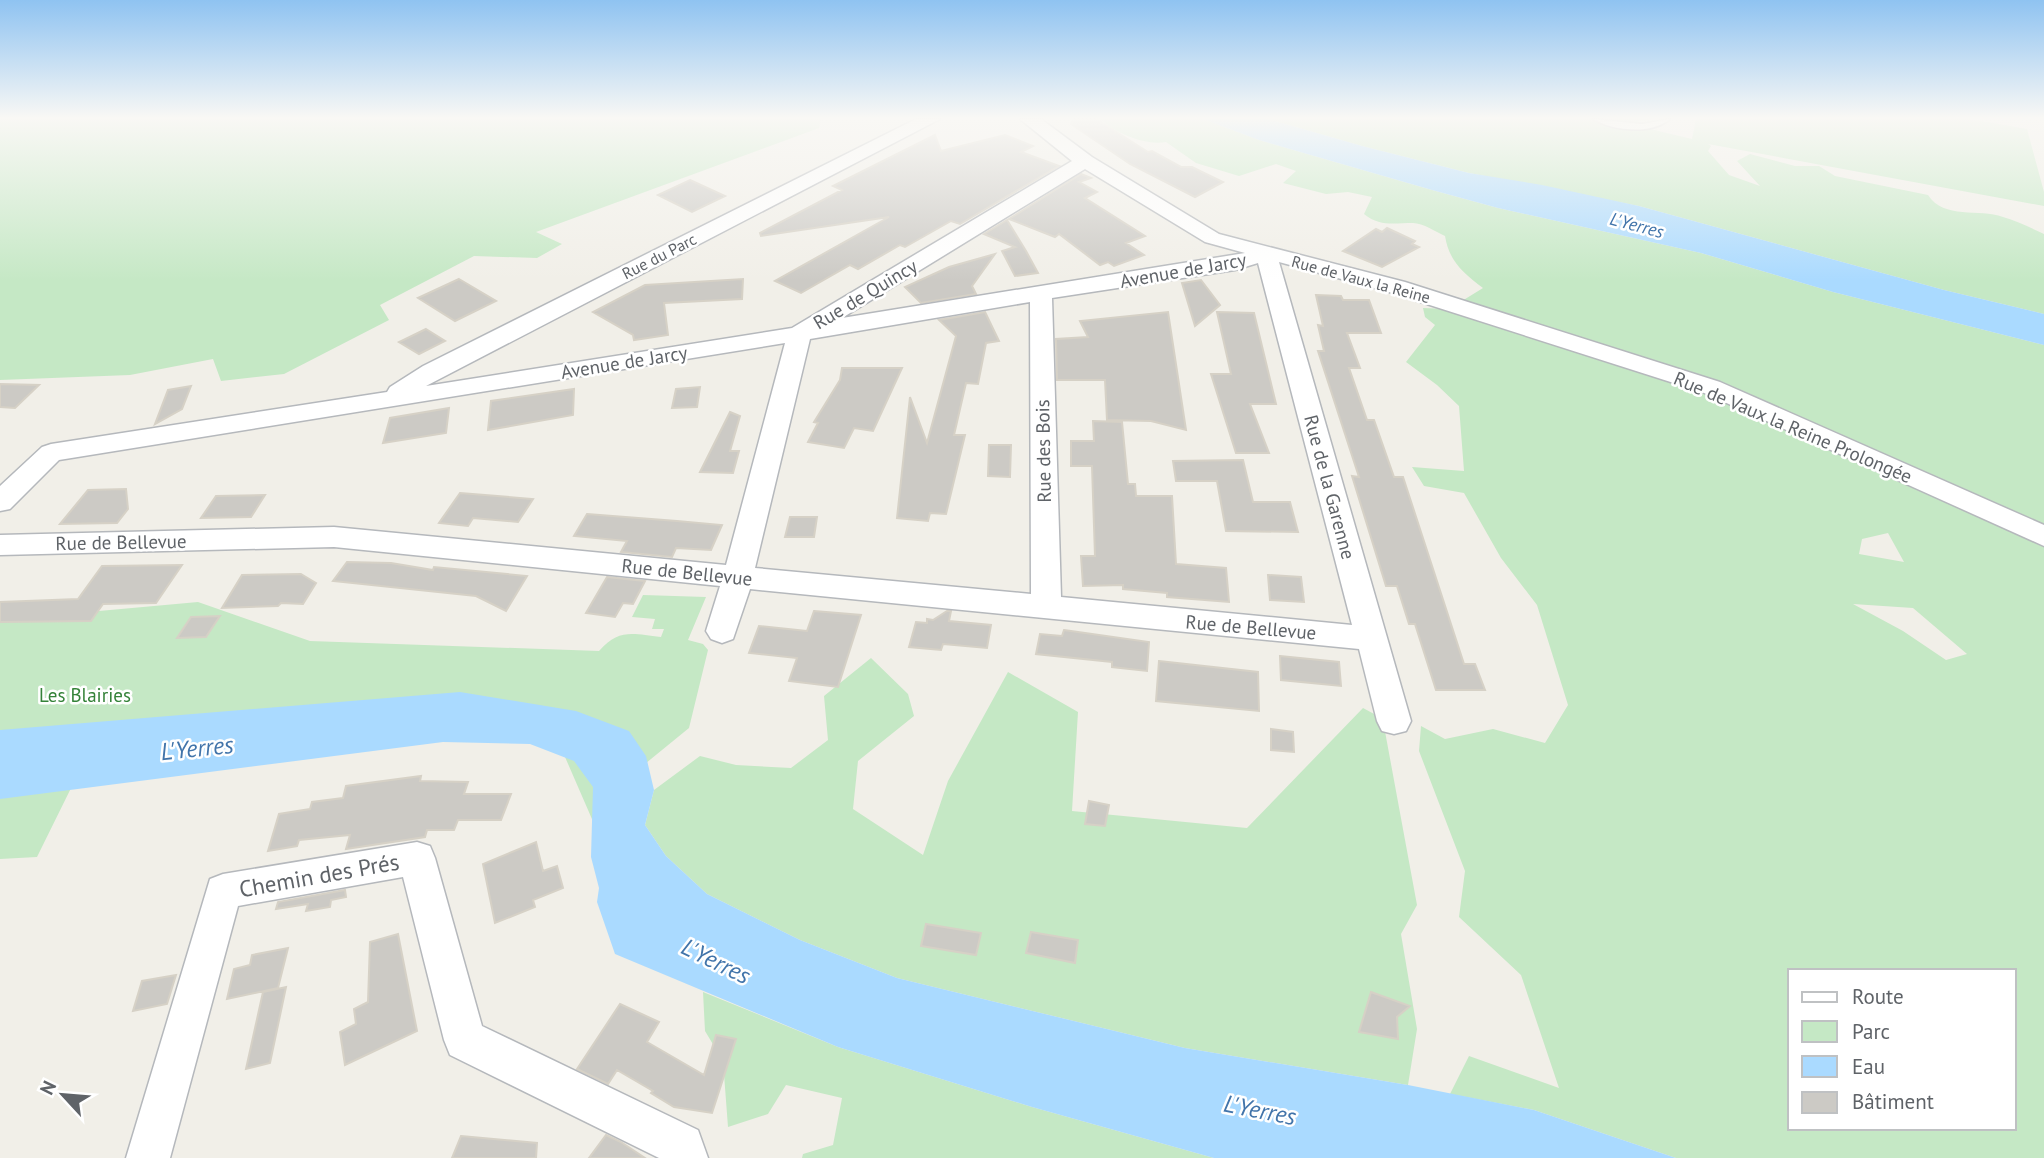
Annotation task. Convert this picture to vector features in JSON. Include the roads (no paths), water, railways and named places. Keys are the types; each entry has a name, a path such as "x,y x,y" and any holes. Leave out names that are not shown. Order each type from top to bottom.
{"street":[{"name":"Rue du Parc","path":"390,398 432,371 824,173"},
{"name":"Rue de Quincy","path":"722,631 799,334 1065,173"},
{"name":"Rue de Vaux la Reine","path":"1105,173 1212,238 1397,286 1457,306"},
{"name":"Avenue de Jarcy","path":"0,502 51,453 799,334 845,324 1235,262 1266,254"},
{"name":"Rue de la Garenne","path":"1266,254 1394,721"},
{"name":"Rue des Bois","path":"1041,294 1046,607"},
{"name":"Rue de Vaux la Reine Prolongée","path":"1457,306 1710,387 2044,537"},
{"name":"Rue de Bellevue","path":"0,545 334,537 1372,639"},
{"name":"Chemin des Prés","path":"148,1158 223,891 417,858 465,1040 682,1146 686,1158"}],"water":[{"name":"L'Yerres","path":"1373,173 1469,173 1542,185 1639,206 1944,290 2044,314 2044,345 1833,292 1701,253 1498,208"},
{"name":"L'Yerres","path":"460,692 576,711 629,731 646,756 654,790 645,825 666,856 707,894 800,940 897,978 1185,1048 1408,1085 1534,1110 1676,1158 1214,1158 1032,1107 838,1047 615,954 597,902 599,888 591,857 593,787 574,761 530,744 443,742 0,799 0,730"}],"park label":[{"name":"Les Blairies","path":"85,695"}]}
